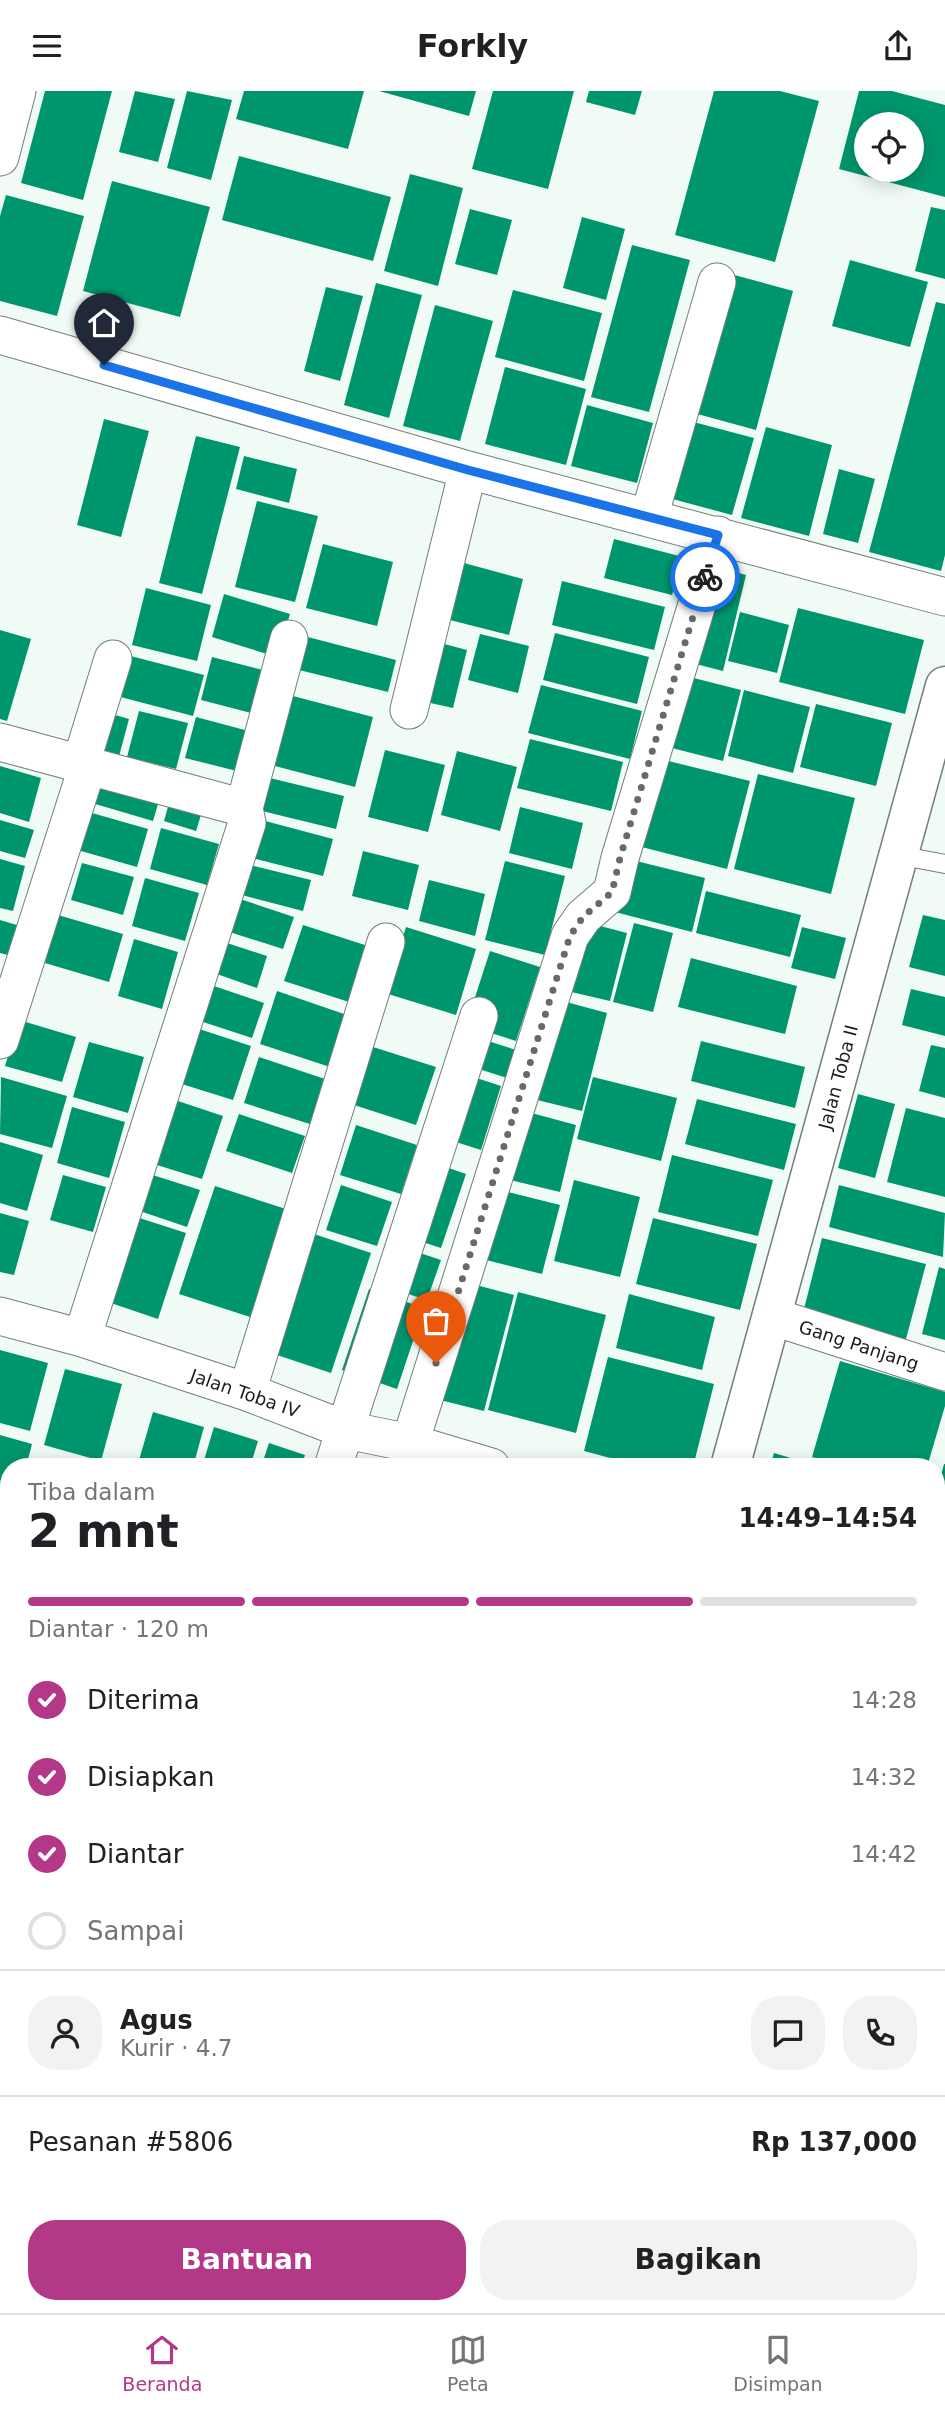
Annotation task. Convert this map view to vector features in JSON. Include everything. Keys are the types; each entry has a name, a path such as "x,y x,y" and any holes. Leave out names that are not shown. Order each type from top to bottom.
{"street":[{"path":"0,157 17,91"},
{"path":"649,517 717,282"},
{"path":"0,335 468,470 945,597"},
{"path":"410,710 468,470"},
{"path":"410,1443 570,936 583,917 607,899 615,884 620,858 718,535"},
{"path":"82,1338 247,823 244,808 289,639"},
{"path":"0,1040 9,983 84,764 113,659"},
{"name":"Jalan Toba II","path":"733,1458 774,1317 897,855 945,686"},
{"path":"0,742 244,808"},
{"path":"247,1392 386,942"},
{"path":"336,1458 479,1016"},
{"name":"Jalan Toba IV","path":"0,1316 82,1338 247,1392 346,1430 410,1443 461,1458"},
{"name":"Gang Panjang","path":"774,1317 945,1372"}],"lane":[{"path":"897,855 945,864"}],"building":[{"path":"45,91 112,91 83,200 21,183"},
{"path":"135,91 175,99 158,162 119,152"},
{"path":"187,91 232,100 211,180 167,168"},
{"path":"244,91 364,91 348,149 236,119"},
{"path":"379,91 476,91 469,116"},
{"path":"493,91 574,91 548,189 472,169"},
{"path":"589,91 642,91 635,115 586,102"},
{"path":"714,91 780,91 819,101 775,262 675,235"},
{"path":"859,91 892,91 945,105 945,197 888,182 924,182 924,112 854,112 854,173 839,169"},
{"path":"239,156 391,197 373,261 222,220"},
{"path":"410,174 463,188 438,286 384,271"},
{"path":"112,181 210,207 180,317 83,291"},
{"path":"6,195 84,216 57,316 0,301 0,216"},
{"path":"931,207 945,210 945,279 915,271"},
{"path":"470,209 512,220 497,275 455,264"},
{"path":"582,217 625,229 606,300 563,288"},
{"path":"632,245 690,260 649,412 591,397"},
{"path":"850,260 928,282 910,347 832,326"},
{"path":"727,273 793,291 756,430 690,412"},
{"path":"376,283 422,295 389,418 344,405"},
{"path":"326,287 363,296 340,381 304,371"},
{"path":"513,290 602,313 584,381 495,357"},
{"path":"936,302 945,304 945,555 941,571 869,552"},
{"path":"435,305 493,321 460,441 403,426"},
{"path":"505,367 586,389 566,465 485,444"},
{"path":"587,405 653,423 637,483 571,466"},
{"path":"104,419 149,431 121,537 77,525"},
{"path":"686,420 754,438 732,515 665,497"},
{"path":"766,427 832,445 809,536 741,518"},
{"path":"196,436 240,447 202,594 159,583"},
{"path":"244,456 297,469 289,503 236,489"},
{"path":"839,469 875,479 858,543 823,534"},
{"path":"257,501 318,516 295,602 235,587"},
{"path":"614,539 683,557 672,595 604,578"},
{"path":"323,544 393,562 377,626 306,608"},
{"path":"453,560 523,579 509,635 438,617"},
{"path":"713,566 746,575 723,671 688,662"},
{"path":"562,581 665,607 654,650 552,625"},
{"path":"146,588 211,605 197,661 132,645"},
{"path":"224,594 290,614 277,657 212,637"},
{"path":"798,608 924,640 905,714 779,682"},
{"path":"740,612 789,625 777,673 728,661"},
{"path":"0,630 31,639 7,721 0,719"},
{"path":"555,633 649,657 637,704 543,680"},
{"path":"480,634 529,646 518,693 468,680"},
{"path":"304,636 396,660 388,692 295,669"},
{"path":"433,641 467,650 453,708 417,700"},
{"path":"123,654 204,675 193,716 113,695"},
{"path":"212,657 274,673 263,716 201,700"},
{"path":"682,675 741,690 723,761 664,746"},
{"path":"541,685 642,711 630,759 528,733"},
{"path":"744,690 810,707 793,773 728,756"},
{"path":"293,696 373,717 355,787 275,766"},
{"path":"816,704 892,723 876,786 800,767"},
{"path":"101,711 129,719 118,760 90,753"},
{"path":"139,711 188,723 176,769 127,757"},
{"path":"196,717 260,734 249,774 185,758"},
{"path":"530,739 623,762 611,811 517,788"},
{"path":"385,750 445,765 428,832 368,817"},
{"path":"457,751 517,767 500,831 441,815"},
{"path":"656,758 750,781 727,869 634,845"},
{"path":"0,766 41,778 29,822 0,813"},
{"path":"94,768 163,787 153,821 85,801"},
{"path":"758,774 855,798 831,894 734,869"},
{"path":"270,778 344,796 336,829 262,811"},
{"path":"173,789 206,799 196,831 164,821"},
{"path":"520,807 583,823 572,869 509,853"},
{"path":"78,809 148,829 137,867 67,847"},
{"path":"254,818 333,839 323,876 244,856"},
{"path":"0,820 34,830 25,858 0,851"},
{"path":"161,828 219,844 207,885 150,869"},
{"path":"363,851 419,865 408,910 352,896"},
{"path":"0,859 25,866 13,911 0,908"},
{"path":"628,859 705,878 692,932 615,912"},
{"path":"505,861 565,876 545,955 485,940"},
{"path":"82,863 134,877 123,915 71,900"},
{"path":"246,864 311,880 303,911 238,894"},
{"path":"145,878 199,893 185,941 132,926"},
{"path":"429,880 485,894 475,936 419,921"},
{"path":"706,891 801,915 790,957 696,933"},
{"path":"231,896 294,917 283,949 220,929"},
{"path":"58,915 123,934 109,982 45,963"},
{"path":"923,915 945,920 945,976 909,967"},
{"path":"0,920 20,926 12,956 0,953"},
{"path":"585,922 627,933 610,1001 567,991"},
{"path":"634,923 673,933 653,1012 613,1002"},
{"path":"303,925 371,947 352,1003 284,981"},
{"path":"406,927 476,949 456,1015 385,993"},
{"path":"802,927 846,938 835,979 791,968"},
{"path":"134,939 178,952 162,1009 118,996"},
{"path":"224,942 267,956 257,988 214,973"},
{"path":"490,951 540,967 516,1041 466,1025"},
{"path":"691,958 797,986 785,1034 678,1007"},
{"path":"205,983 264,1003 252,1038 194,1019"},
{"path":"911,989 945,997 945,1036 902,1025"},
{"path":"277,991 347,1015 330,1067 260,1044"},
{"path":"555,999 607,1013 582,1111 529,1098"},
{"path":"19,1020 76,1037 62,1082 5,1066"},
{"path":"190,1026 251,1046 233,1100 172,1081"},
{"path":"466,1034 516,1050 507,1078 457,1062"},
{"path":"701,1041 805,1067 795,1108 691,1081"},
{"path":"89,1042 144,1057 128,1113 73,1097"},
{"path":"931,1045 945,1048 945,1098 919,1091"},
{"path":"373,1047 436,1067 416,1125 354,1105"},
{"path":"259,1057 328,1080 313,1125 244,1103"},
{"path":"452,1070 501,1086 481,1150 431,1134"},
{"path":"1,1077 67,1096 52,1148 0,1134"},
{"path":"593,1077 677,1098 661,1161 577,1139"},
{"path":"858,1094 895,1104 875,1178 838,1168"},
{"path":"166,1097 223,1116 202,1179 144,1161"},
{"path":"697,1099 796,1124 784,1170 685,1144"},
{"path":"72,1107 125,1122 109,1178 57,1163"},
{"path":"906,1108 945,1118 945,1197 887,1182"},
{"path":"524,1111 576,1125 560,1192 506,1179"},
{"path":"239,1114 305,1136 292,1173 226,1151"},
{"path":"356,1125 417,1145 401,1194 340,1175"},
{"path":"0,1142 43,1155 27,1211 0,1203"},
{"path":"672,1155 773,1180 758,1236 658,1212"},
{"path":"423,1159 466,1174 441,1248 398,1234"},
{"path":"140,1171 200,1190 187,1227 128,1207"},
{"path":"63,1175 106,1187 93,1232 50,1220"},
{"path":"574,1180 640,1197 620,1277 554,1261"},
{"path":"341,1185 392,1202 377,1246 326,1230"},
{"path":"839,1185 945,1213 943,1257 829,1227"},
{"path":"215,1186 286,1209 250,1317 179,1294"},
{"path":"496,1189 560,1205 542,1274 478,1258"},
{"path":"0,1213 29,1221 14,1275 0,1272"},
{"path":"127,1214 186,1233 158,1319 99,1299"},
{"path":"653,1218 757,1244 740,1310 636,1284"},
{"path":"308,1232 371,1253 331,1373 268,1352"},
{"path":"822,1238 926,1264 906,1339 803,1313"},
{"path":"387,1242 441,1260 427,1300 373,1283"},
{"path":"939,1267 945,1269 945,1340 922,1334"},
{"path":"465,1282 514,1295 484,1411 436,1399"},
{"path":"369,1289 424,1308 397,1389 342,1370"},
{"path":"518,1292 606,1315 576,1433 488,1410"},
{"path":"629,1294 715,1317 702,1370 616,1348"},
{"path":"0,1350 48,1363 30,1431 0,1423"},
{"path":"608,1357 714,1384 695,1458 610,1458 584,1451"},
{"path":"840,1361 945,1392 945,1406 930,1458 812,1457"},
{"path":"65,1369 122,1384 102,1458 90,1458 44,1445"},
{"path":"153,1412 204,1427 195,1458 140,1458"},
{"path":"214,1427 258,1441 253,1458 205,1458"},
{"path":"0,1435 32,1444 28,1458 0,1458"},
{"path":"269,1443 305,1455 304,1458 264,1458"},
{"path":"774,1453 791,1458 773,1458"}],"way so far":[{"path":"436,1363 570,936 583,917 607,899 615,884 620,858 705,577"}],"route":[{"path":"104,365 468,470 718,535 705,577"}]}
